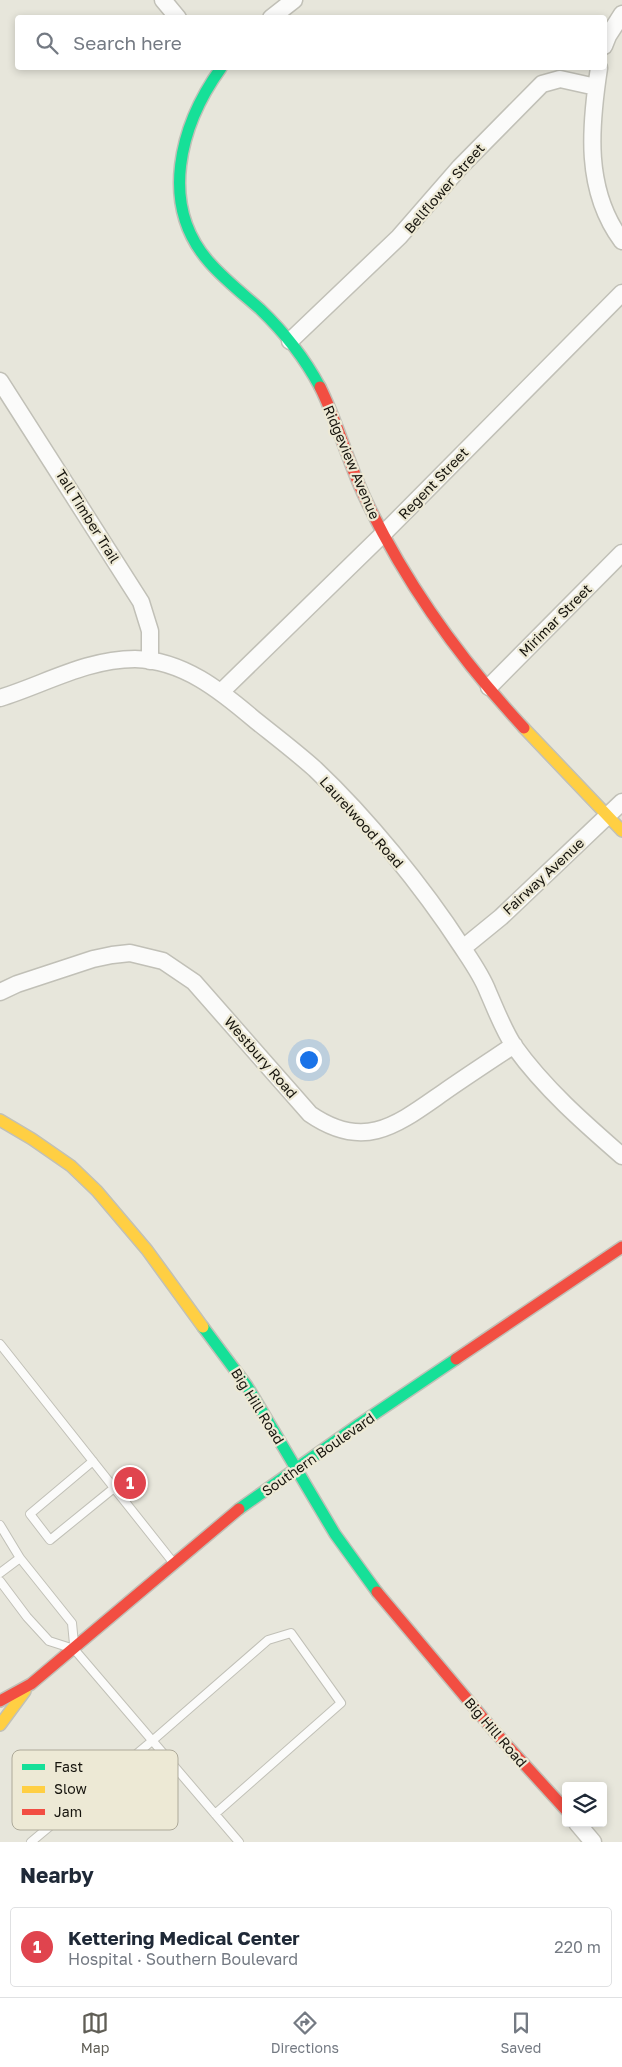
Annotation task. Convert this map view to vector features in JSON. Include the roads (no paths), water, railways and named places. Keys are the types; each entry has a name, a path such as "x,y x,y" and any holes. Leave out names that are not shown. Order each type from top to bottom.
{"street":[{"path":"163,0 176,15"},
{"path":"275,15 294,0"},
{"path":"607,38 622,14"},
{"name":"Ridgeview Avenue","path":"216,70 189,128 177,172 180,206 186,224 204,258 216,272 255,304 290,341 302,357 333,414 365,499 413,585 438,623 489,688 622,831"},
{"path":"599,70 591,142 596,182 604,210 622,241"},
{"name":"Bellflower Street","path":"290,341 400,237 460,167 542,84 560,79 596,86"},
{"name":"Regent Street","path":"221,692 384,534 622,293"},
{"name":"Tall Timber Trail","path":"0,381 142,602 150,631 150,661"},
{"name":"Mirimar Street","path":"489,688 622,553"},
{"name":"Laurelwood Road","path":"0,698 89,665 114,660 150,661 184,671 221,692 292,750 338,792 406,871 463,948 487,990 501,1024 514,1045 568,1107 622,1156"},
{"name":"Fairway Avenue","path":"463,948 500,917 622,802"},
{"name":"Westbury Road","path":"0,992 16,984 93,959 112,955 130,953 163,961 194,982 310,1114 337,1128 351,1132 380,1130 402,1121 514,1045"},
{"name":"Big Hill Road","path":"0,1120 71,1166 97,1191 147,1250 247,1386 335,1534 381,1597 494,1731 562,1806"},
{"name":"Southern Boulevard","path":"0,1701 31,1684 235,1512 622,1247"},
{"name":"Southern Boulevard","path":"0,1725 31,1684"},
{"path":"580,1827 593,1842"}],"lane":[{"path":"0,1344 174,1562"},
{"path":"93,1461 30,1514 50,1540 114,1488"},
{"path":"0,1525 20,1558 72,1623 74,1648"},
{"path":"0,1572 20,1558"},
{"path":"0,1581 27,1617 49,1641 74,1648 160,1750"},
{"path":"141,1750 268,1640 291,1633 341,1703 215,1814"},
{"path":"178,1771 239,1842"},
{"path":"31,1842 45,1830"}],"place":[{"name":"Kettering Medical Center","path":"130,1483"}]}
